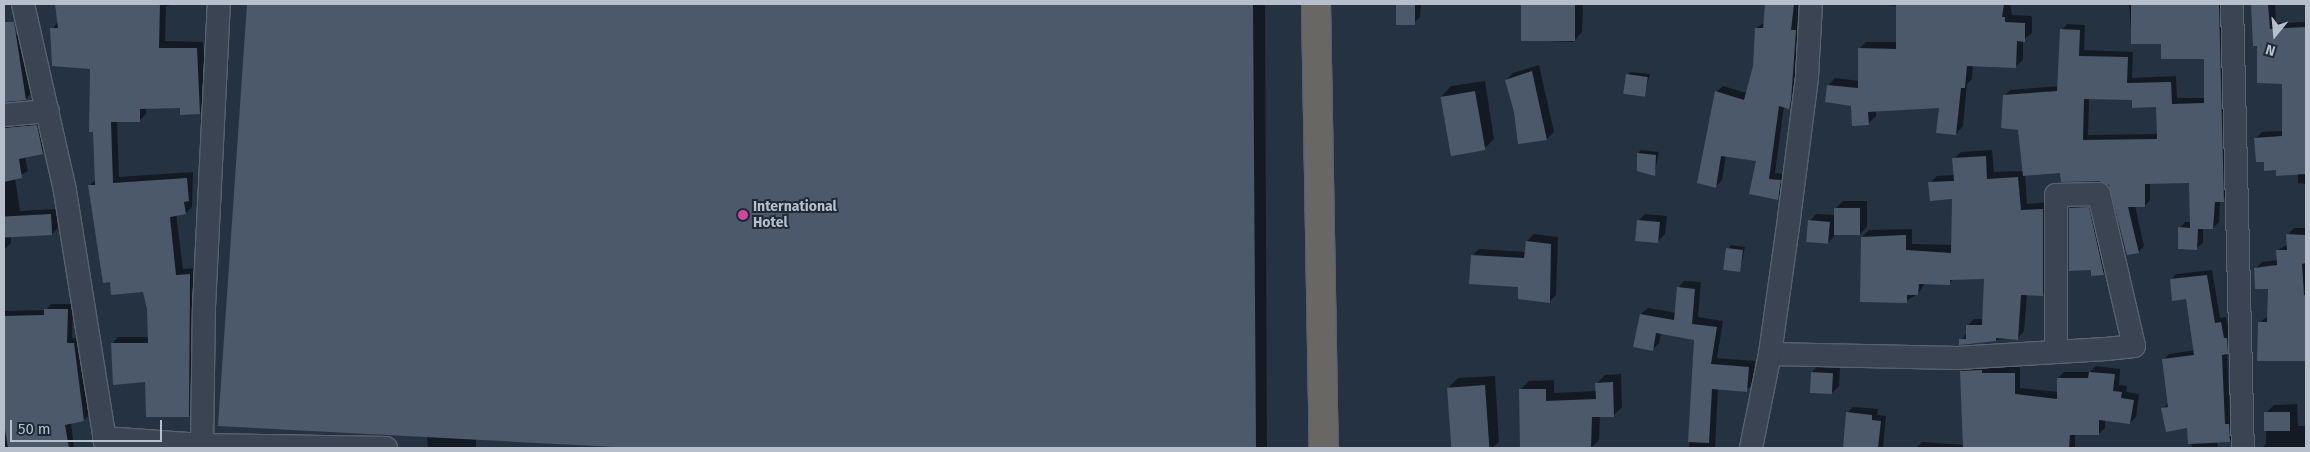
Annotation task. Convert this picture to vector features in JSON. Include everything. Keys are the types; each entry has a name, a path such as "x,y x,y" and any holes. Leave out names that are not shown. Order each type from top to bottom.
{"highway":[{"path":"1316,4 1324,448"}],"street":[{"path":"23,4 65,191 105,443 386,448"},
{"path":"202,445 204,307 219,4"},
{"path":"1751,448 1770,354 1807,77 1812,4"},
{"path":"2232,4 2243,448"},
{"path":"4,115 48,111"},
{"path":"1770,354 1957,358 2056,352 2134,346 2099,194 2056,195 2056,352"}],"building":[{"path":"55,4 160,4 159,48 197,48 200,114 180,115 180,108 140,109 140,122 111,122 113,183 187,178 189,201 184,202 186,214 170,217 176,275 190,274 189,417 146,417 145,382 113,385 111,343 148,343 147,309 143,292 111,295 110,282 103,283 88,185 95,185 93,132 89,132 90,69 52,66 50,28 58,28"},
{"name":"International Hotel","path":"247,4 1253,4 1256,448 631,448 218,426"},
{"path":"1396,4 1415,4 1415,25 1396,25"},
{"path":"1521,4 1575,4 1575,41 1521,41"},
{"path":"1765,4 1794,4 1791,30 1796,30 1791,101 1789,109 1779,106 1769,179 1781,180 1778,200 1749,194 1756,161 1721,156 1716,188 1697,183 1715,91 1744,100 1753,66 1755,28 1763,28"},
{"path":"1896,4 2004,4 2002,17 2005,17 2005,22 2025,23 2025,42 2017,41 2016,68 1967,66 1965,88 1961,88 1956,135 1936,133 1939,108 1868,112 1869,125 1852,126 1851,106 1825,102 1827,85 1858,88 1858,48 1896,49"},
{"path":"2131,4 2219,4 2224,202 2215,202 2213,229 2198,229 2197,250 2178,249 2178,227 2190,228 2189,183 2145,184 2145,207 2128,207 2139,253 2127,255 2109,185 2099,181 2061,182 2060,173 2023,176 2018,130 2001,128 2003,95 2057,91 2060,29 2080,30 2079,56 2128,57 2127,83 2171,82 2172,104 2204,103 2204,59 2161,59 2161,44 2131,44","holes":["2084,99 2132,100 2132,108 2156,107 2157,139 2083,140"]},
{"path":"2268,4 2270,29 2306,27 2306,174 2276,176 2276,170 2264,171 2264,162 2256,162 2254,138 2282,136 2282,84 2257,83 2257,46 2253,46 2251,5"},
{"path":"4,22 14,22 26,100 4,102"},
{"path":"1532,71 1547,140 1518,144 1514,112 1505,80"},
{"path":"1626,74 1648,77 1645,97 1623,94"},
{"path":"1475,91 1485,150 1451,156 1441,97"},
{"path":"37,125 43,154 19,159 22,178 4,182 4,128"},
{"path":"1637,153 1656,155 1655,176 1637,171"},
{"path":"1986,156 1987,179 2018,177 2021,210 2043,209 2043,296 2021,295 2018,340 1996,338 1996,341 1959,345 1959,339 1966,339 1966,325 1982,325 1984,279 1950,280 1950,285 1919,284 1918,295 1907,295 1907,303 1860,302 1861,237 1906,235 1906,250 1951,253 1952,199 1930,201 1928,182 1954,181 1952,158"},
{"path":"2089,207 2104,275 2091,276 2091,270 2069,271 2069,208"},
{"path":"1834,208 1860,208 1860,235 1834,235"},
{"path":"51,214 52,235 5,237 4,216"},
{"path":"1637,220 1660,222 1658,243 1635,241"},
{"path":"1808,220 1830,222 1828,244 1806,242"},
{"path":"2286,234 2306,235 2306,263 2302,264 2304,295 2306,296 2306,361 2257,361 2258,322 2267,322 2268,289 2255,289 2254,268 2277,265 2276,250 2287,250"},
{"path":"1526,241 1551,244 1550,303 1518,299 1518,287 1469,284 1471,255 1524,258"},
{"path":"1726,248 1743,250 1740,272 1723,270"},
{"path":"2207,275 2215,323 2221,322 2224,338 2227,338 2228,354 2222,355 2225,424 2229,424 2230,442 2188,444 2187,428 2166,432 2161,408 2168,407 2162,359 2194,355 2186,299 2172,301 2170,279"},
{"path":"1677,287 1695,289 1692,324 1717,327 1711,364 1749,367 1747,392 1712,389 1709,443 1688,442 1694,340 1656,333 1653,351 1633,347 1640,314 1674,320"},
{"path":"44,309 68,309 67,343 74,343 84,421 65,425 69,448 8,448 4,424 4,316 44,315"},
{"path":"1982,370 1982,373 2015,373 2015,394 2057,399 2057,378 2088,378 2089,372 2115,374 2113,391 2122,392 2121,398 2134,400 2130,424 2099,420 2099,435 2070,435 2069,448 1963,448 1960,371"},
{"path":"1811,372 1833,373 1832,394 1810,393"},
{"path":"1613,382 1614,417 1592,417 1591,448 1520,448 1519,389 1546,389 1546,401 1596,399 1595,383"},
{"path":"1485,385 1489,448 1451,448 1447,388"},
{"path":"1846,412 1872,415 1872,420 1881,421 1878,448 1843,448"},
{"path":"2264,412 2290,412 2290,431 2264,431"}],"place":[{"name":"International Hotel","path":"743,215"}]}
